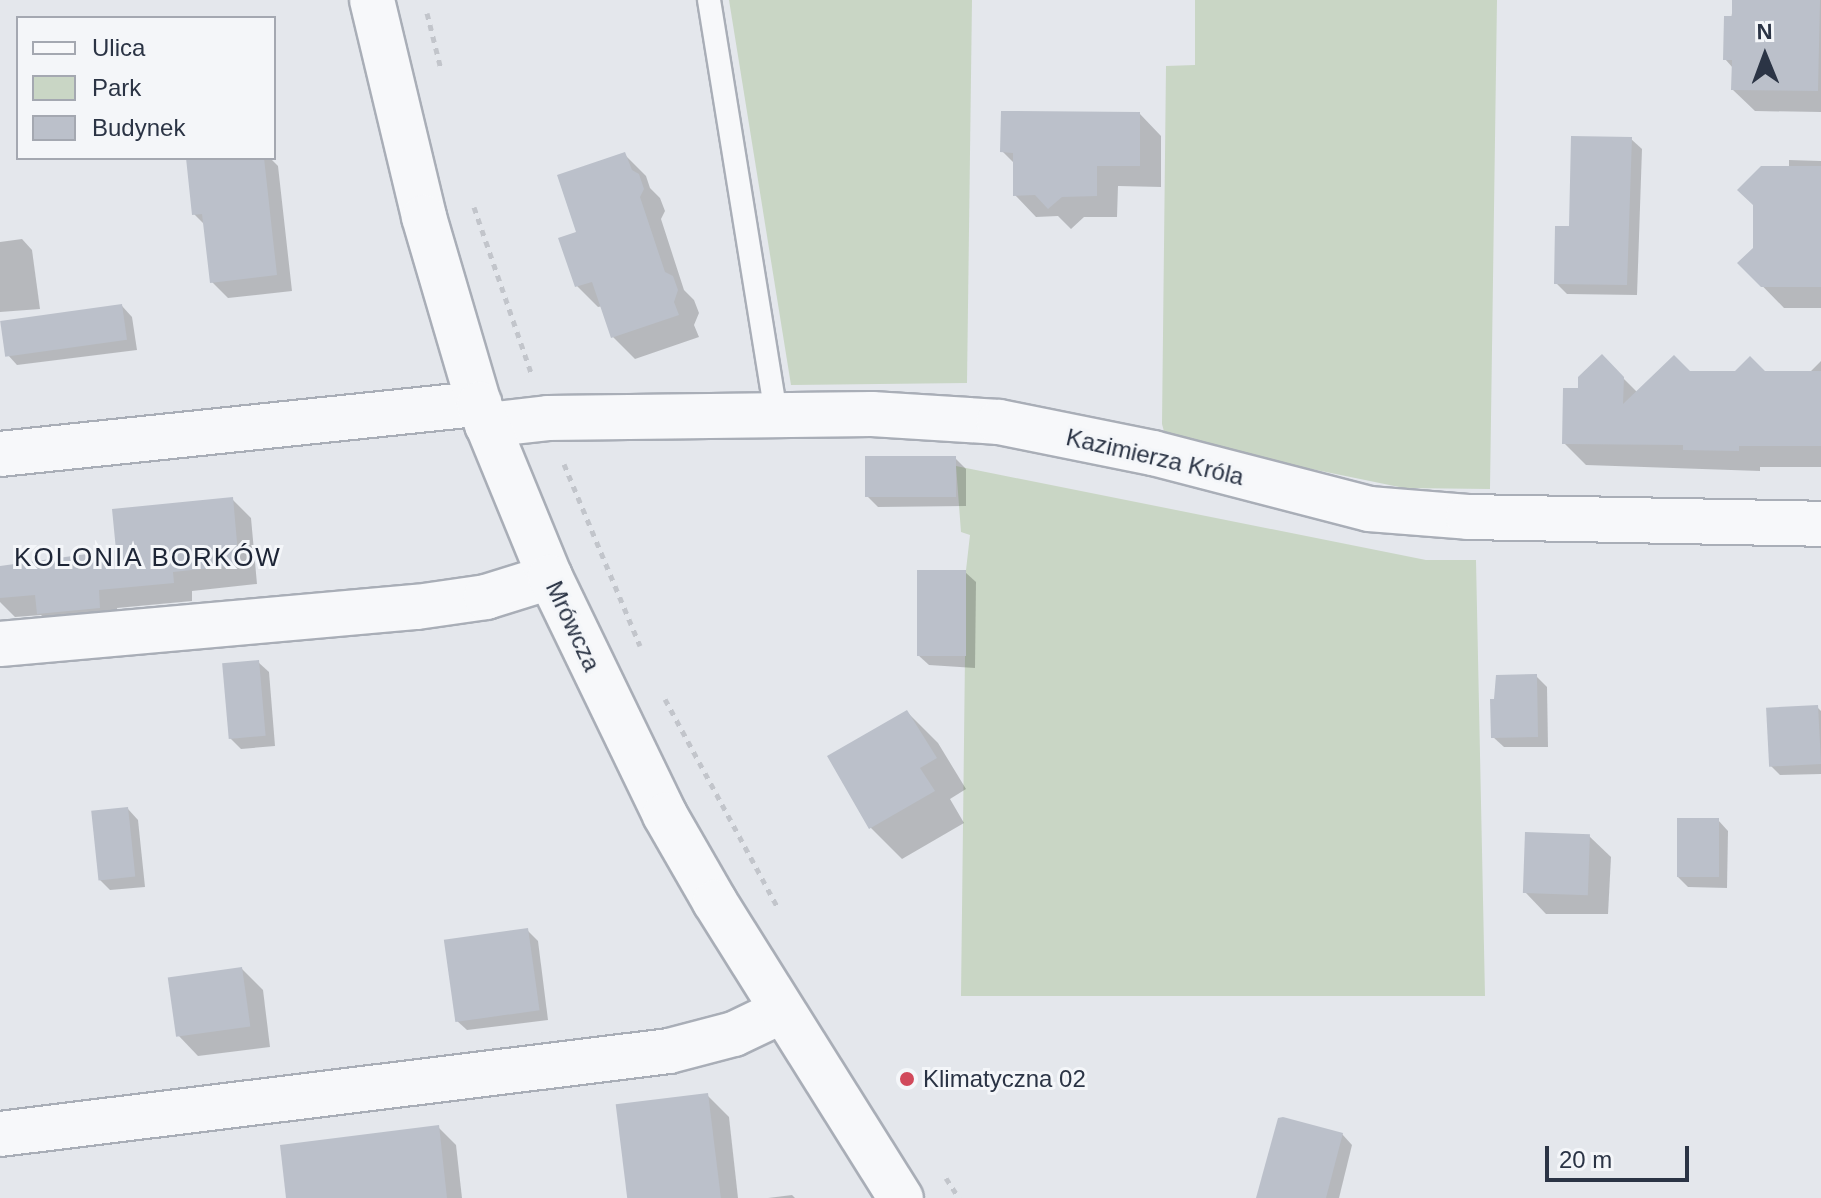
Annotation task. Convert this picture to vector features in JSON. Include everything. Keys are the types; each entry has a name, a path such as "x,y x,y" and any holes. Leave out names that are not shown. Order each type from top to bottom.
{"street":[{"name":"Mrówcza","path":"372,0 424,217 483,414 550,577 665,815 782,1011 901,1198"},
{"name":"Kazimierza Króla","path":"0,454 483,414 548,418 872,414 999,422 1153,453 1369,509 1468,517 1821,524"},
{"path":"0,644 417,607 486,597 550,577"},
{"path":"0,1134 669,1051 734,1034 782,1011"}],"lane":[{"path":"709,0 776,415"}],"path":[{"path":"424,0 443,82"},
{"path":"470,195 574,493 645,659"},
{"path":"659,687 786,922"},
{"path":"943,1172 959,1198"}],"green space":[{"path":"729,0 972,0 967,383 791,385"},
{"path":"1195,0 1497,0 1490,489 1404,488 1166,439 1162,424 1166,66 1195,65"},
{"path":"956,466 1426,560 1476,560 1485,996 961,996 966,570 970,535 961,532"}],"building":[{"path":"1732,0 1820,0 1818,91 1731,90 1732,60 1723,60 1724,16 1732,16"},
{"path":"1001,111 1140,112 1140,166 1097,166 1097,196 1062,197 1048,209 1035,195 1013,196 1013,153 1000,152"},
{"path":"1571,136 1632,137 1627,285 1554,284 1555,226 1569,226"},
{"path":"625,152 632,170 639,174 644,189 640,197 665,272 673,276 678,290 674,302 679,315 611,338 592,282 575,287 558,238 576,232 557,175"},
{"path":"186,160 264,160 277,275 210,283 202,214 192,215"},
{"path":"1761,166 1821,166 1821,287 1761,287 1737,263 1753,248 1753,205 1737,190"},
{"path":"122,304 127,340 5,357 0,321"},
{"path":"1602,354 1624,377 1623,404 1674,355 1690,371 1735,371 1750,356 1765,371 1821,371 1821,446 1739,446 1739,451 1683,450 1683,445 1562,444 1563,388 1578,388 1578,377"},
{"path":"865,456 956,456 956,497 865,497"},
{"path":"233,497 239,565 173,572 174,583 99,590 100,608 37,614 35,595 0,598 0,566 116,550 112,509"},
{"path":"917,570 966,570 966,656 917,656"},
{"path":"259,660 266,736 229,739 222,663"},
{"path":"1537,674 1538,737 1491,738 1490,699 1494,699 1496,675"},
{"path":"1818,705 1821,764 1769,767 1766,708"},
{"path":"907,710 937,758 920,768 935,791 869,829 827,756"},
{"path":"128,807 135,877 99,880 91,811"},
{"path":"1677,818 1719,818 1719,877 1677,877"},
{"path":"1525,832 1590,834 1588,895 1523,893"},
{"path":"528,928 540,1010 455,1022 444,940"},
{"path":"242,967 250,1026 176,1037 168,977"},
{"path":"708,1093 721,1198 627,1198 616,1104"},
{"path":"1278,1118 1343,1133 1326,1198 1256,1198"},
{"path":"439,1125 447,1198 286,1198 280,1145"}],"place":[{"name":"Klimatyczna 02","path":"907,1079"}],"district":[{"name":"KOLONIA BORKÓW","path":"148,558"}]}
